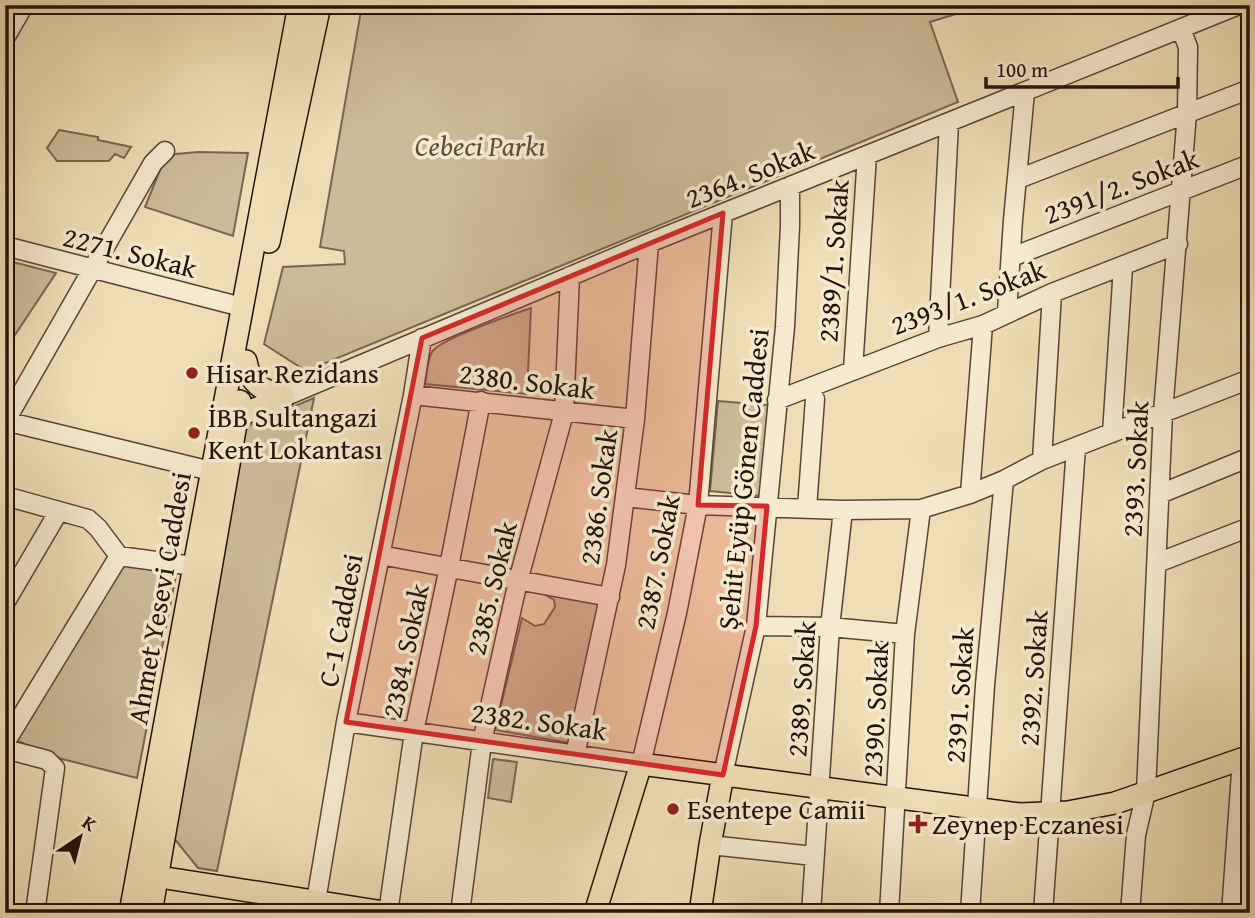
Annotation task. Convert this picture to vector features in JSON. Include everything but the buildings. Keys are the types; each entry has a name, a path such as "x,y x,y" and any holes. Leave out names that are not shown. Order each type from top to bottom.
{"main road":[{"name":"Ahmet Yesevi Caddesi","path":"130,913 164,840 229,420 242,307 299,5"},
{"name":"Ahmet Yesevi Caddesi","path":"151,913 148,875 193,566 211,471 246,361 320,5"},
{"path":"246,361 253,382 268,392 284,397"},
{"path":"229,420 284,397"},
{"name":"2382. Sokak","path":"641,764 1020,814 1068,812 1115,803 1246,757"},
{"name":"2387. Sokak","path":"595,913 641,764"},
{"path":"700,913 723,775"},
{"path":"164,840 172,854 197,881"},
{"path":"148,875 197,881 315,906 389,913"}],"street":[{"path":"5,38 24,5"},
{"name":"2364. Sokak","path":"284,397 649,243 1239,5"},
{"name":"2393. Sokak","path":"1130,913 1136,835 1146,792 1163,413 1187,113 1188,47 1181,29"},
{"path":"1018,179 1250,89"},
{"path":"1007,312 1025,92"},
{"path":"937,338 949,123"},
{"path":"165,151 153,163 5,421 211,471"},
{"name":"2389/1. Sokak","path":"853,370 867,155"},
{"name":"2391/2. Sokak","path":"1012,257 1250,164"},
{"name":"Şehit Eyüp Gönen Caddesi","path":"723,775 756,626 785,327 790,186"},
{"name":"2387. Sokak","path":"641,764 677,613 698,505 723,213"},
{"name":"2386. Sokak","path":"575,755 610,597 625,497 635,419 649,243"},
{"name":"2393/1. Sokak","path":"777,400 937,338 983,325 1052,293 1178,244"},
{"name":"2271. Sokak","path":"5,246 242,307"},
{"path":"1112,433 1123,267"},
{"name":"2385. Sokak","path":"460,913 482,742 518,581 564,413 570,276"},
{"path":"1042,460 1052,293"},
{"path":"970,494 983,325"},
{"name":"C-1 Caddesi","path":"315,906 346,722 422,338"},
{"path":"625,497 698,505 843,510 921,509 970,494 1042,460 1250,379"},
{"name":"2380. Sokak","path":"412,395 635,419"},
{"path":"807,508 815,399"},
{"name":"2384. Sokak","path":"389,913 414,732 481,401"},
{"name":"2392. Sokak","path":"1043,913 1076,447"},
{"path":"1160,494 1250,457"},
{"name":"2391. Sokak","path":"970,913 985,685 1004,480"},
{"path":"5,496 88,519 119,556 193,566"},
{"name":"2390. Sokak","path":"889,913 905,634 921,509"},
{"name":"2389. Sokak","path":"810,913 821,789 830,627 843,510"},
{"path":"5,603 60,511"},
{"path":"1157,563 1250,527"},
{"path":"380,555 610,597"},
{"path":"5,743 119,556"},
{"path":"756,626 830,627 905,634"},
{"name":"2382. Sokak","path":"346,722 641,764"},
{"path":"5,749 47,760 55,768 35,913"},
{"path":"1231,910 1243,833 1246,757"},
{"path":"710,845 814,856"},
{"path":"1231,910 1250,901"}],"highlighted area":[{"path":"723,213 698,505 767,506 756,626 723,775 346,722 422,338"}],"green space":[{"name":"Cebeci Parkı","path":"362,5 985,5 930,22 958,102 306,371 264,344 283,267 345,264 344,251 320,247"},
{"path":"59,130 98,137 98,140 131,147 124,158 115,154 109,161 57,161 47,148"},
{"path":"248,153 233,236 145,207 162,165 175,154"},
{"path":"5,260 56,273 5,350"},
{"path":"531,308 527,394 425,384 430,355 438,347 478,327"},
{"path":"314,398 217,871 198,868 173,837 245,427"},
{"path":"718,401 768,405 760,496 710,491"},
{"path":"124,564 176,575 137,778 62,759 15,740"},
{"path":"539,591 596,603 601,608 570,743 495,730 522,618 535,626 544,624 555,607 554,600"},
{"path":"493,759 517,762 511,802 488,798"}],"place":[{"name":"Hisar Rezidans","path":"192,373"},
{"name":"İBB Sultangazi Kent Lokantası","path":"194,433"},
{"name":"Esentepe Camii","path":"673,809"},
{"name":"Zeynep Eczanesi","path":"918,824"}]}
